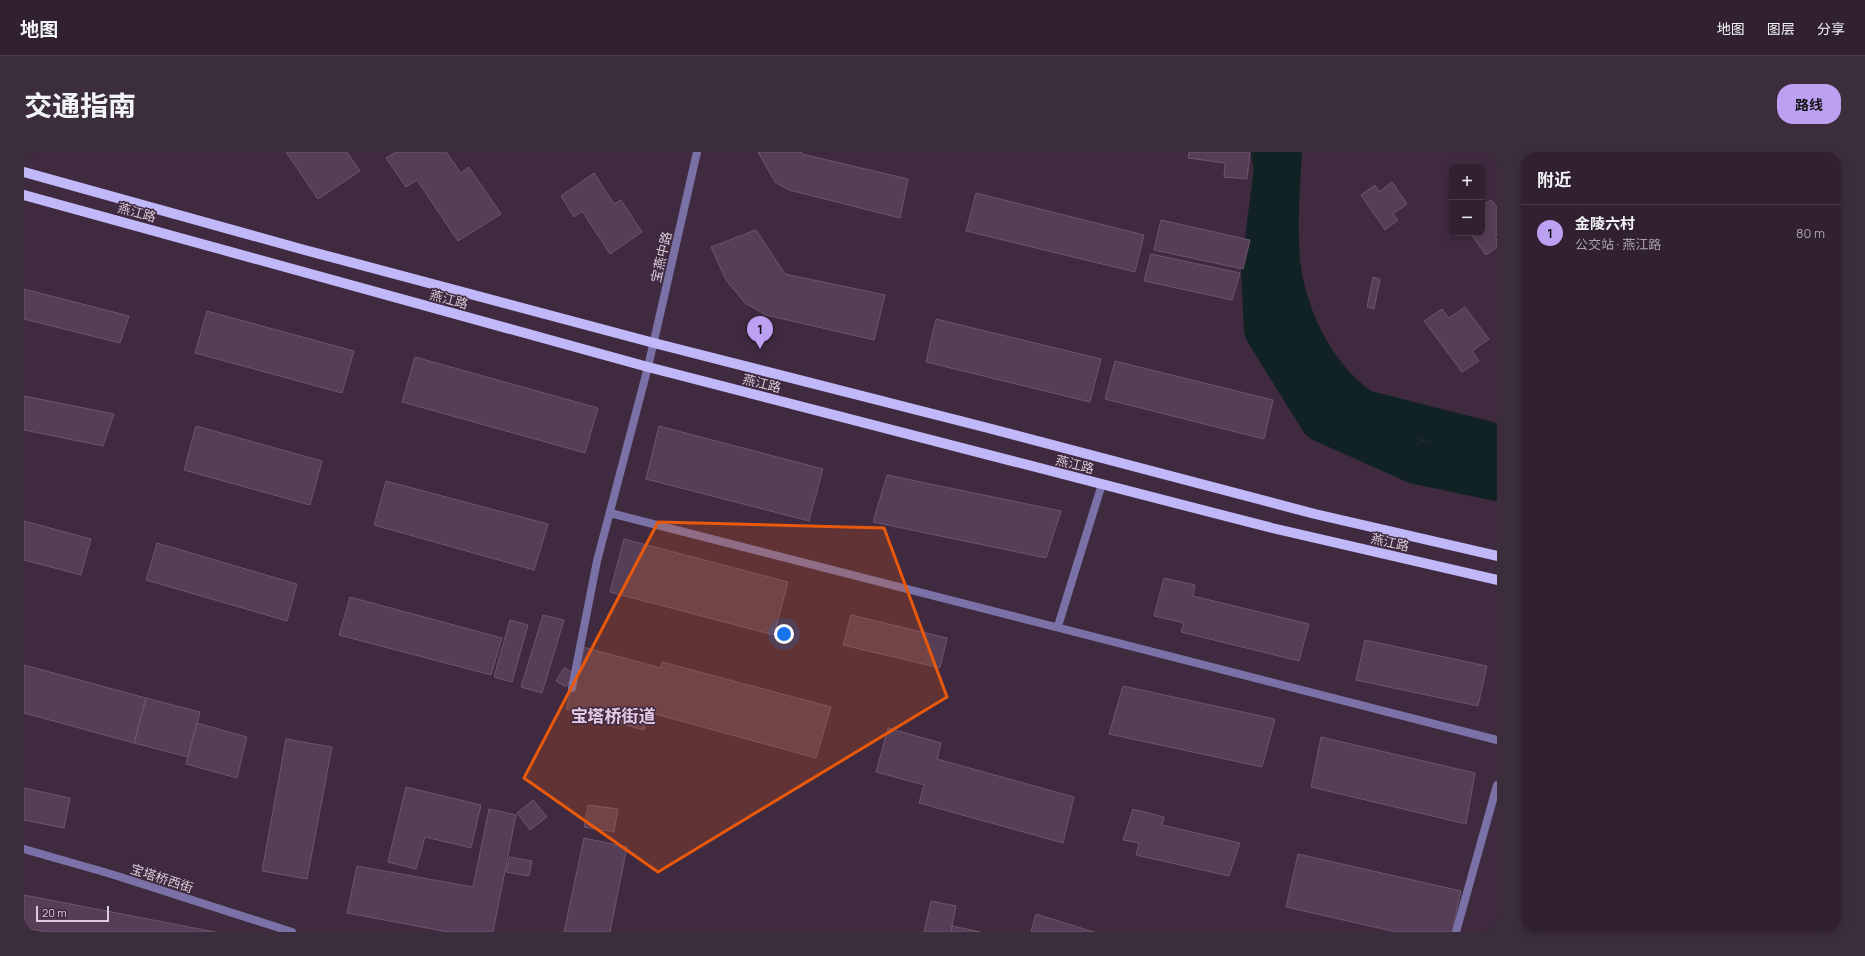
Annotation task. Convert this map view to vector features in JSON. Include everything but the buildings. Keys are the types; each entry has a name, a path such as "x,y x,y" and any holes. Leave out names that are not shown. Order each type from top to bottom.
{"main road":[{"path":"24,172 301,249 654,343 981,426 1315,514 1497,556"},
{"name":"燕江路","path":"24,194 648,367 1272,528 1497,580"}],"street":[{"name":"宝燕中路","path":"572,688 597,561 654,343 697,152"},
{"path":"1058,626 1102,484"},
{"path":"610,513 1058,626 1497,740"},
{"path":"1456,932 1497,785"},
{"name":"宝塔桥西街","path":"24,849 111,874 292,932"}],"highlighted area":[{"path":"658,522 884,528 947,697 658,872 524,778"}],"shaded area":[{"path":"1269,152 1302,152 1299,219 1300,259 1303,278 1314,315 1332,349 1357,379 1371,391 1497,423 1497,463 1374,425 1334,406 1313,386 1294,357 1275,298 1269,263 1267,202"}],"waterway":[{"path":"1273,152 1276,169 1263,271 1266,330 1322,420 1416,462 1497,479"}],"place":[{"name":"金陵六村","path":"760,349"}],"district":[{"name":"宝塔桥街道","path":"613,715"}]}
